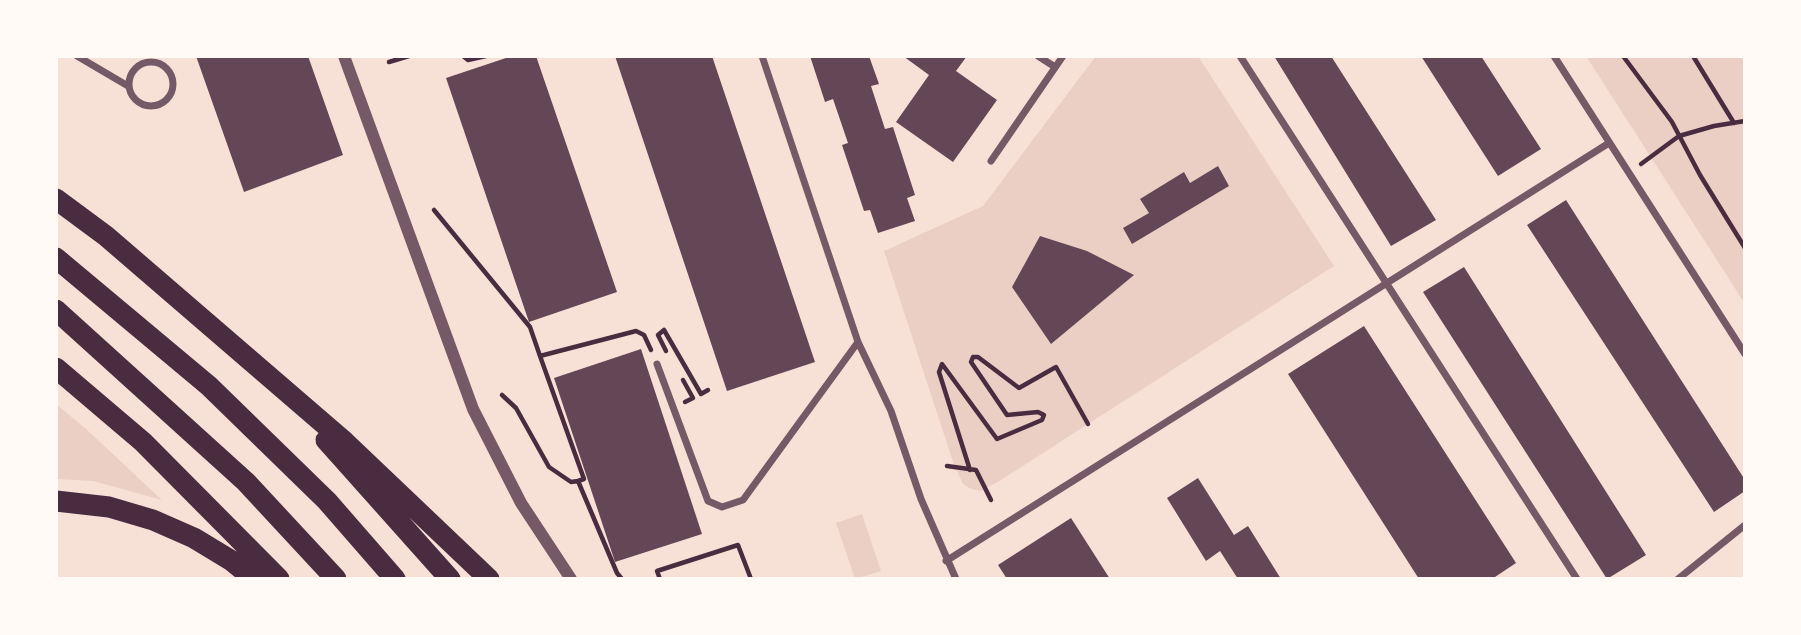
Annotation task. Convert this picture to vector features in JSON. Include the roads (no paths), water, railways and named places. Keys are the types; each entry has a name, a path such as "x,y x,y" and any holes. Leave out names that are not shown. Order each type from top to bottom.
{"highway":[{"path":"56,199 116,244 280,384 489,579"},
{"path":"56,258 209,386 327,501 395,579"},
{"path":"56,310 246,482 336,579"},
{"path":"56,368 143,442 279,579"},
{"path":"280,384 364,485 450,579"},
{"path":"56,501 109,507 153,520 194,538 232,561 254,579"}],"street":[{"path":"76,56 128,86 130,93 140,104 155,106 167,99 173,85 170,71 150,61 137,66 128,86"},
{"path":"344,56 473,409 521,503 571,579"},
{"path":"762,56 858,342 891,411 946,561 956,579"},
{"path":"1038,56 1055,67"},
{"path":"991,161 1063,56"},
{"path":"1240,56 1389,282 1577,579"},
{"path":"1554,56 1745,354"},
{"path":"946,561 1609,144"},
{"path":"657,364 708,501 722,507 743,500 858,342"},
{"path":"1678,579 1745,525"}]}
